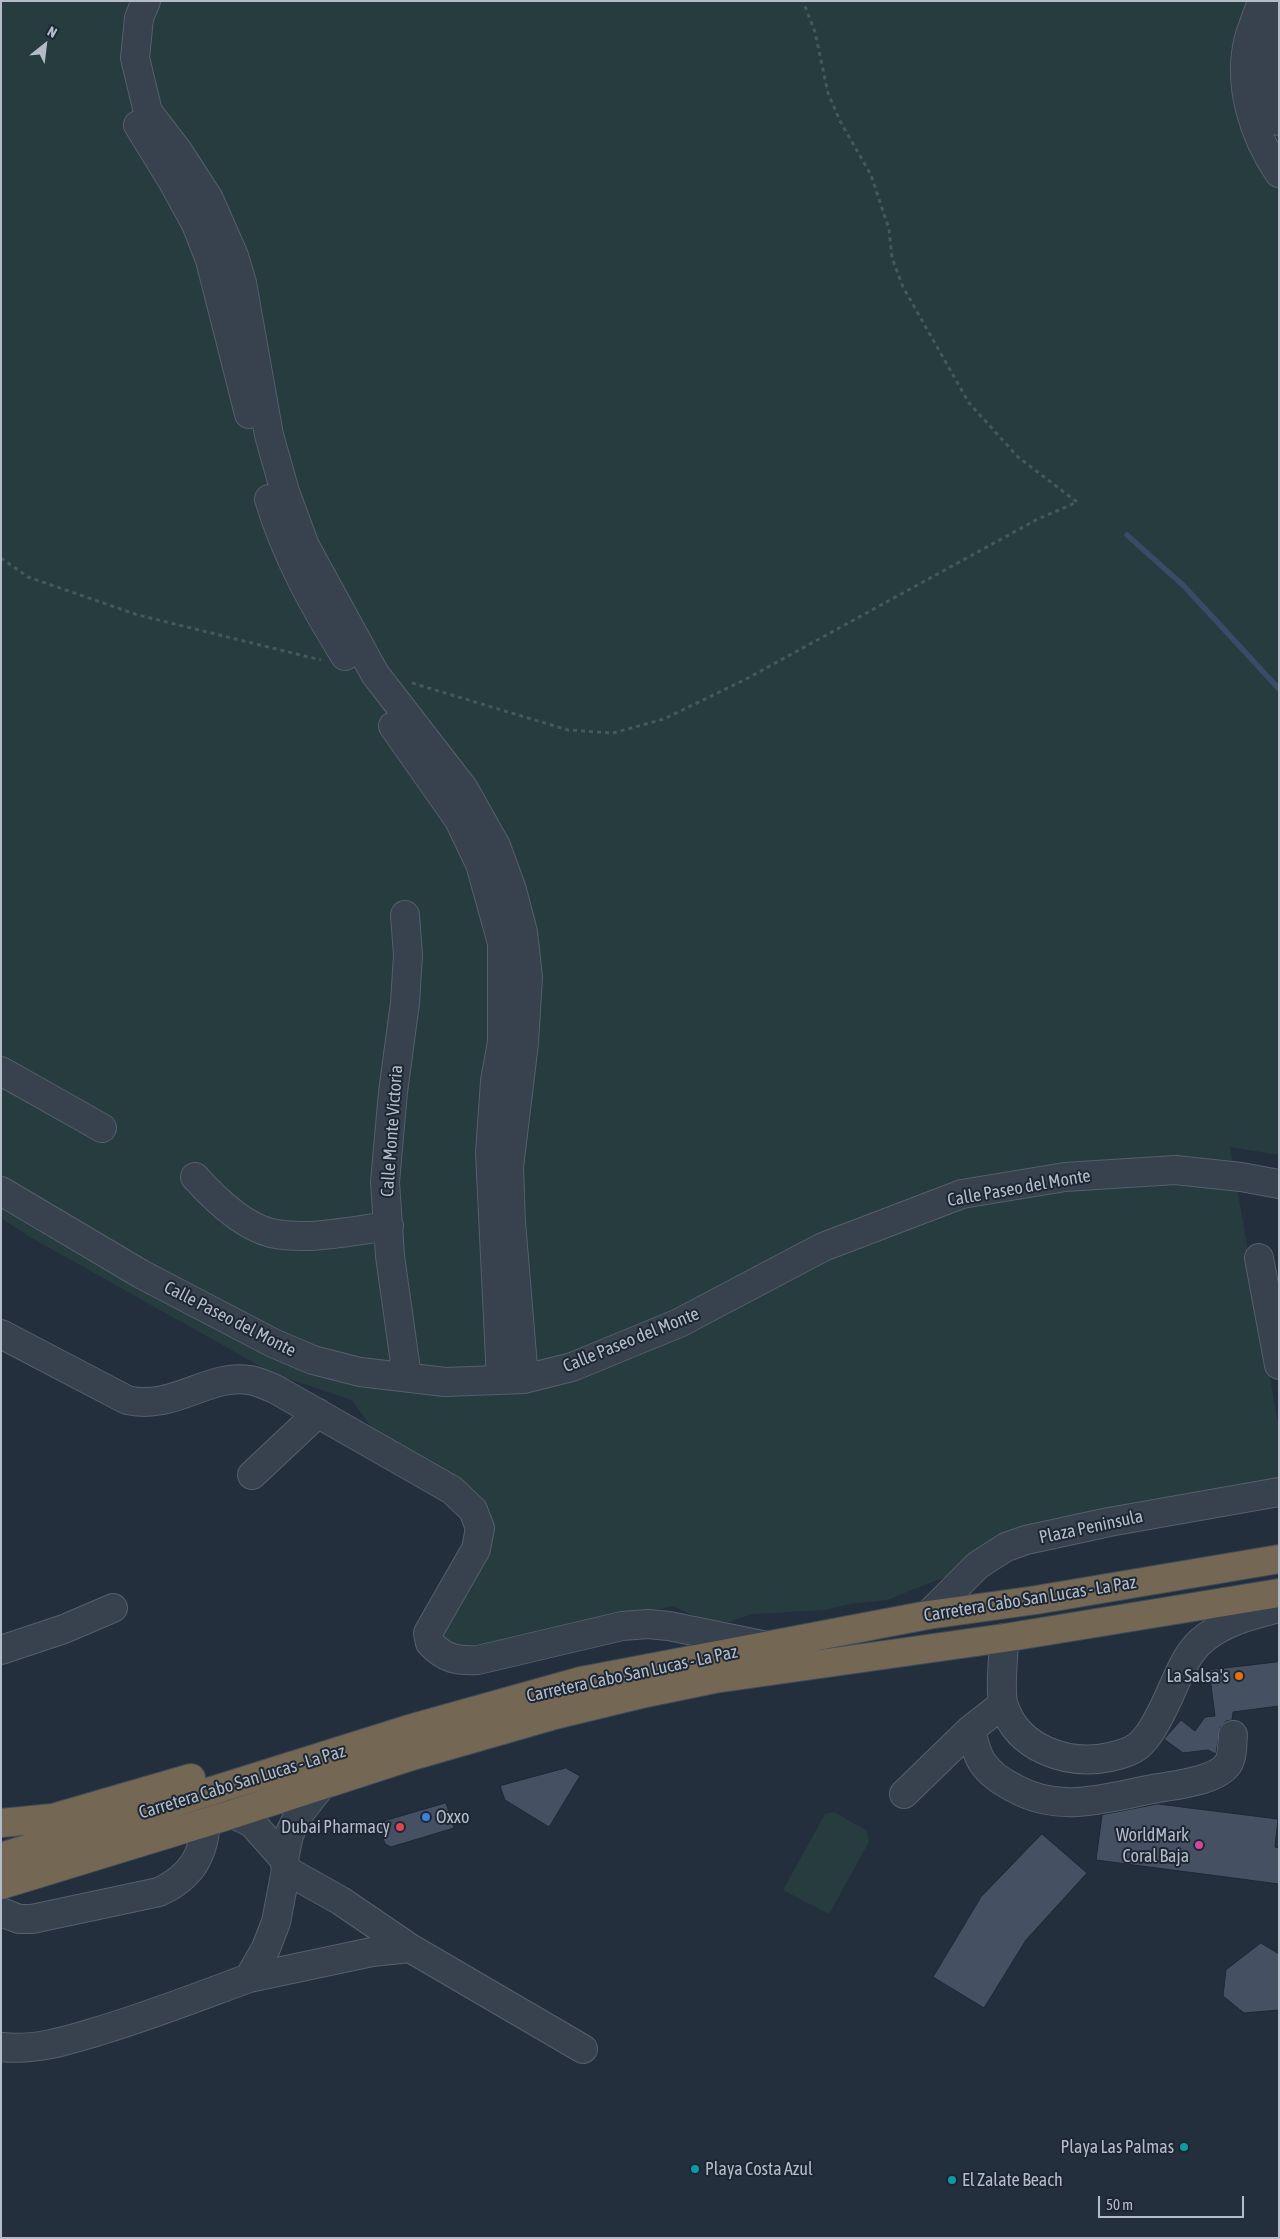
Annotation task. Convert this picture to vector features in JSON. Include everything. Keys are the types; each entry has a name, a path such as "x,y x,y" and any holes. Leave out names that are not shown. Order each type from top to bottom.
{"highway":[{"name":"Carretera Cabo San Lucas - La Paz","path":"1,1857 409,1729 581,1681 928,1615 1036,1600 1279,1559"},
{"name":"Carretera Cabo San Lucas - La Paz","path":"1,1885 551,1716 646,1693 751,1673 1004,1638 1279,1594"},
{"path":"1,1823 53,1818 286,1751 409,1729"}],"street":[{"path":"1262,1 1249,39 1279,121"},
{"path":"138,2 139,18 135,58 148,112 178,152 208,200 222,258 257,456 281,537 308,596 352,667 459,820 480,864 502,943 513,1042 510,1167 512,1380"},
{"path":"1279,8 1272,30 1258,61 1245,80 1252,116 1266,154 1279,173"},
{"path":"222,258 242,283 269,435 285,492 305,546 375,674 464,789 496,846 512,890 523,932 528,977 513,1042"},
{"name":"Calle Monte Victoria","path":"405,915 408,955 405,1003 393,1092 385,1182 390,1256 407,1377"},
{"path":"1,1071 102,1128"},
{"name":"Calle Paseo del Monte","path":"1,1191 141,1274 273,1344 313,1360 360,1372 445,1382 512,1380 572,1367 679,1323 823,1247 962,1194 1065,1177 1175,1170 1241,1177 1279,1184"},
{"path":"195,1177 214,1198 243,1219 269,1232 290,1236 312,1235 389,1226"},
{"path":"1259,1258 1279,1365"},
{"path":"1,1334 134,1402 157,1402 229,1380 249,1380 275,1389 452,1490 473,1510 480,1528 476,1549 428,1634 430,1643 448,1658 462,1661 478,1660 622,1626 648,1624 669,1626 767,1646"},
{"path":"252,1474 318,1413"},
{"name":"Plaza Peninsula","path":"928,1615 978,1565 1006,1547 1026,1540 1109,1522 1279,1492"},
{"path":"1,1650 64,1629 113,1608"},
{"path":"1004,1638 1003,1704 1012,1725 1037,1747 1055,1755 1078,1759 1101,1759 1121,1755 1138,1746 1155,1724 1185,1663 1199,1643 1217,1630 1240,1618 1279,1608"},
{"path":"904,1794 970,1730 1003,1704"},
{"path":"970,1730 982,1761 1002,1782 1028,1796 1054,1803 1078,1804 1186,1783 1213,1775 1228,1764 1232,1751 1233,1734"},
{"path":"249,1978 266,1948 276,1922 289,1835 299,1814 321,1786"},
{"path":"234,1814 252,1823 285,1864 410,1948 583,2049"},
{"path":"1,1829 53,1818"},
{"path":"1,1912 19,1919 48,1917 166,1888 187,1873 198,1857 205,1840 206,1821"},
{"path":"1,2047 17,2048 56,2044 143,2017 249,1978 372,1952 410,1948"}],"path":[{"path":"410,682 568,730 613,733 664,719 748,678 1036,520 1077,502 1018,457 969,403 903,288 892,258 889,229 871,175 840,121 828,93 815,32 803,1"},
{"path":"1,558 28,577 138,615 352,667"}],"green space":[{"path":"1,1 1279,1 1279,1155 1230,1147 1279,1429 1279,1480 955,1573 887,1600 850,1604 825,1610 752,1614 729,1622 705,1620 672,1606 502,1652 446,1645 442,1633 490,1537 378,1437 352,1400 274,1374 30,1237 1,1218"},
{"path":"834,1812 867,1831 869,1842 829,1914 783,1890 825,1814"}],"building":[{"path":"1279,1662 1279,1706 1233,1712 1232,1720 1226,1721 1220,1727 1216,1754 1208,1750 1183,1753 1164,1739 1181,1720 1195,1731 1205,1717 1215,1716 1209,1670"},
{"path":"566,1768 580,1776 549,1827 505,1800 500,1786"},
{"path":"446,1803 454,1828 391,1847 385,1844 378,1823"},
{"path":"1158,1804 1278,1819 1275,1847 1279,1848 1279,1884 1096,1860 1102,1815"},
{"path":"1042,1834 1087,1873 1026,1940 984,2008 933,1977 981,1897"},
{"path":"1261,1943 1279,1954 1279,2010 1244,2013 1223,1996 1226,1970"}],"waterway":[{"path":"1127,535 1184,586 1279,689"}],"place":[{"name":"La Salsa's","path":"1239,1676"},
{"name":"Oxxo","path":"426,1817"},
{"name":"Dubai Pharmacy","path":"400,1827"},
{"name":"WorldMark Coral Baja","path":"1199,1845"},
{"name":"Playa Las Palmas","path":"1184,2147"},
{"name":"Playa Costa Azul","path":"695,2169"},
{"name":"El Zalate Beach","path":"952,2180"}]}
